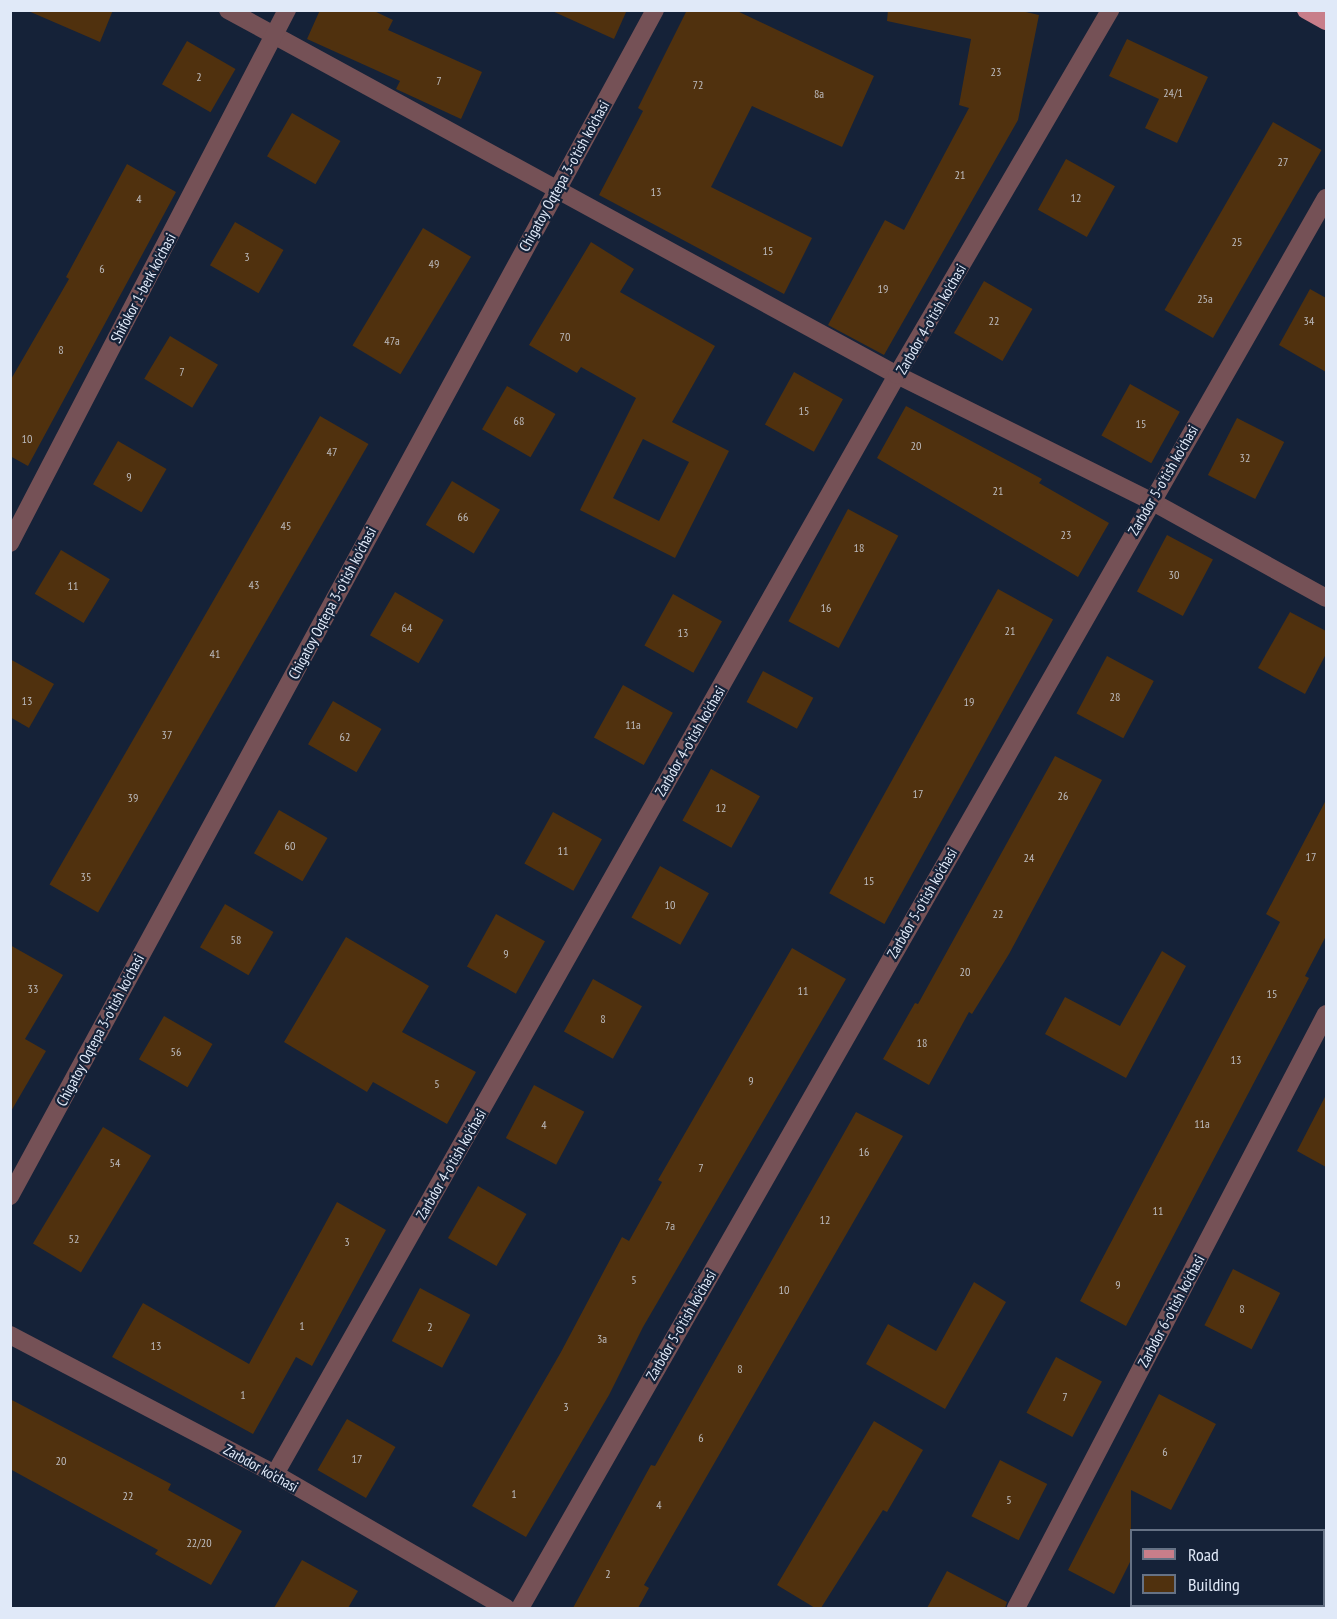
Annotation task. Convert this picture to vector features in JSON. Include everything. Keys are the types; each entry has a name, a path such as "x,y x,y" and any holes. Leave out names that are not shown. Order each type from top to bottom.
{"main road":[{"path":"1306,10 1326,21"}],"street":[{"path":"228,10 275,34 555,192 897,375 1151,501 1326,598"},
{"name":"Shifokor 1-berk ko'chasi","path":"10,543 287,10"},
{"name":"Chigatoy Oqtepa 3-o'tish ko'chasi","path":"10,1196 655,10"},
{"name":"Zarbdor 4-o'tish ko'chasi","path":"275,1474 897,375 1110,10"},
{"name":"Zarbdor 5-o'tish ko'chasi","path":"520,1608 1326,198"},
{"name":"Zarbdor 6-o'tish ko'chasi","path":"1016,1608 1326,1014"},
{"name":"Zarbdor ko'chasi","path":"10,1335 275,1474 506,1608"}],"building":[{"path":"26,10 113,10 100,42"},
{"path":"320,10 372,10 393,20 388,30 482,72 461,119 396,89 400,81 307,39"},
{"path":"550,10 627,10 614,39"},
{"path":"687,10 735,10 874,76 842,147 752,106 711,187 812,238 784,294 599,195 643,111 638,108"},
{"path":"888,10 1017,10 1039,15 1018,120 884,355 828,325 885,220 904,230 969,108 959,105 971,39 887,21"},
{"path":"1127,39 1208,77 1177,143 1145,128 1159,99 1109,76"},
{"path":"187,41 235,69 210,112 162,84"},
{"path":"292,113 340,141 315,184 267,156"},
{"path":"1273,122 1321,150 1213,338 1164,310"},
{"path":"1066,159 1115,186 1087,237 1038,210"},
{"path":"127,164 176,192 28,466 10,456 10,381 69,279 66,277"},
{"path":"235,222 283,250 258,293 210,265"},
{"path":"423,228 471,257 400,374 352,345"},
{"path":"591,242 634,269 620,292 715,346 672,422 729,451 675,558 580,510 636,398 581,367 577,373 529,345","holes":["643,439 689,462 659,521 613,498"]},
{"path":"984,281 1032,309 1002,361 954,333"},
{"path":"1310,289 1326,298 1326,372 1279,345"},
{"path":"170,336 218,365 192,408 144,379"},
{"path":"794,372 843,399 814,452 765,424"},
{"path":"1130,384 1180,412 1151,463 1101,436"},
{"path":"507,386 555,414 530,457 482,429"},
{"path":"906,406 1042,479 1039,483 1109,523 1078,577 877,458"},
{"path":"320,416 368,444 98,913 50,885"},
{"path":"1237,418 1284,442 1255,499 1208,475"},
{"path":"118,441 166,469 141,512 93,484"},
{"path":"452,481 500,510 474,554 426,525"},
{"path":"848,509 898,536 839,648 788,621"},
{"path":"1167,535 1213,559 1183,616 1137,592"},
{"path":"61,550 110,579 84,623 35,594"},
{"path":"998,589 1053,620 884,924 829,893"},
{"path":"395,592 443,620 418,663 370,635"},
{"path":"673,594 722,621 693,673 644,646"},
{"path":"1290,612 1326,631 1326,654 1305,694 1258,668"},
{"path":"1107,656 1154,681 1123,738 1076,713"},
{"path":"10,659 54,684 29,728 10,717"},
{"path":"763,671 813,698 797,729 747,702"},
{"path":"623,685 673,713 644,765 594,737"},
{"path":"333,701 381,729 356,772 308,744"},
{"path":"1055,756 1102,780 1009,954 972,1014 969,1012 929,1085 883,1059 915,1003 918,1004"},
{"path":"711,769 760,796 731,848 682,821"},
{"path":"1326,800 1326,936 1305,976 1309,978 1126,1326 1080,1301 1280,922 1266,914"},
{"path":"279,810 327,838 302,881 254,853"},
{"path":"553,812 602,839 573,891 524,864"},
{"path":"660,866 709,893 680,945 631,918"},
{"path":"225,904 273,932 248,975 200,947"},
{"path":"496,914 545,941 516,994 467,966"},
{"path":"346,937 429,986 402,1032 476,1072 447,1124 373,1082 367,1092 284,1042"},
{"path":"10,945 63,975 25,1039 46,1051 10,1113"},
{"path":"792,948 846,979 643,1327 609,1395 526,1537 472,1506 561,1352 622,1237 629,1241 662,1182 658,1180"},
{"path":"1162,951 1186,966 1126,1078 1045,1034 1065,997 1120,1026"},
{"path":"593,979 642,1006 613,1059 564,1031"},
{"path":"164,1016 212,1044 187,1087 139,1059"},
{"path":"534,1085 584,1112 556,1165 506,1138"},
{"path":"1326,1095 1326,1167 1297,1151"},
{"path":"856,1112 903,1136 644,1585 649,1588 638,1608 573,1608 651,1465 655,1466"},
{"path":"103,1127 151,1156 81,1272 33,1244"},
{"path":"478,1186 526,1214 496,1266 448,1238"},
{"path":"337,1202 386,1230 312,1366 296,1357 253,1434 112,1357 143,1303 249,1364"},
{"path":"1233,1269 1280,1293 1252,1349 1204,1325"},
{"path":"974,1282 1006,1302 945,1409 866,1364 888,1324 936,1351"},
{"path":"420,1288 470,1315 442,1368 392,1341"},
{"path":"1056,1357 1102,1381 1072,1437 1026,1413"},
{"path":"1159,1394 1216,1424 1171,1510 1131,1490 1130,1562 1114,1594 1068,1570"},
{"path":"10,1399 171,1484 168,1490 242,1531 211,1585 155,1554 158,1550 10,1469"},
{"path":"347,1419 395,1447 366,1498 318,1470"},
{"path":"874,1421 923,1450 887,1512 883,1510 821,1608 815,1608 777,1585"},
{"path":"1000,1460 1047,1484 1019,1540 971,1516"},
{"path":"302,1560 358,1591 348,1608 274,1608"},
{"path":"947,1571 1007,1602 1005,1608 927,1608"}]}
